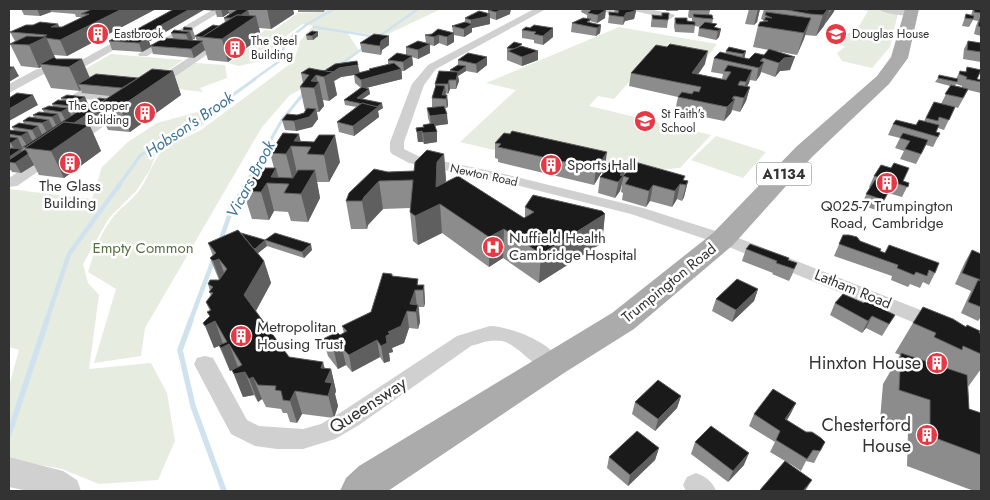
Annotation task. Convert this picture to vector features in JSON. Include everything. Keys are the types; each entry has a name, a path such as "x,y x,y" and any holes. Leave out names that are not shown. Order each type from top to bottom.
{"main road":[{"name":"Trumpington Road","path":"371,487 552,364 623,321 724,239 804,152 883,80 899,58 911,11"}],"street":[{"path":"9,89 41,72 70,69 80,65 180,9"},
{"path":"143,54 220,9"},
{"name":"Newton Road","path":"541,9 432,67 418,84 397,142 397,151 414,160 500,177 637,211 724,239"},
{"path":"601,9 626,9"},
{"path":"637,9 670,16"},
{"path":"883,9 911,11"},
{"path":"144,92 235,31"},
{"path":"162,43 190,46"},
{"path":"48,115 79,95 112,99"},
{"path":"9,182 12,183 132,101"},
{"name":"Latham Road","path":"724,239 981,342"},
{"name":"Queensway","path":"205,364 239,427 255,436 276,439 303,439 327,432 351,418 464,341 481,334 499,332 513,336 552,364"},
{"path":"20,475 51,482 65,491"}],"green space":[{"name":"Empty Common","path":"328,9 441,9 384,36 330,29 347,32 359,51 335,71 290,95 262,127 145,328 141,356 94,363 116,289 88,272 95,250 109,222 138,192 144,183 157,157 164,149 156,154 150,170 136,191 109,218 83,264 88,283 99,295 89,369 151,363 167,393 175,441 158,480 99,484 62,469 9,459 9,386 19,350 9,347 9,189 92,199 102,167 128,142 157,123 205,110 220,113 183,139 201,130 294,61 300,41 313,26 303,24 290,33 281,44 278,55 273,58 239,66 228,63 264,37 257,36 265,30 273,31 298,13 322,12"},
{"path":"857,9 874,9 898,13 890,47 872,68 842,61 837,53 845,47 837,42 834,37 856,31 868,11"},
{"path":"619,27 717,44 703,63 651,57 614,99 598,96 589,106 711,135 680,168 657,170 640,177 591,162 502,142 494,150 460,142 516,90 486,83"},
{"path":"111,54 183,60 149,83 73,76"},
{"path":"195,63 225,65 227,78 200,88 203,92 162,87"},
{"path":"716,136 766,152 743,178 691,160"}],"building":[{"path":"92,9 122,9 60,40 42,37 47,35 10,32 26,25 40,22 58,24 51,27 62,27 89,14 81,14"},
{"path":"174,9 190,9 147,33 132,32"},
{"path":"238,9 248,10 241,15 224,18"},
{"path":"503,9 496,12 488,10"},
{"path":"592,9 606,10 598,15 588,13"},
{"path":"614,9 632,9 636,11 626,13 624,17 609,15 609,12 618,13 619,11"},
{"path":"709,9 710,10 690,10"},
{"path":"782,9 807,10 828,9 823,15"},
{"path":"974,9 981,9 981,13 974,12"},
{"path":"479,11 490,14 487,15 490,16 471,20 465,18"},
{"path":"766,12 811,18 804,33 758,26 760,22 768,21 764,20 766,17 772,18 765,15"},
{"path":"662,13 669,13 668,20 653,19 652,15 662,16"},
{"path":"693,14 712,15 713,19 694,17"},
{"path":"966,14 974,16 973,19 965,18"},
{"path":"237,15 256,16 222,39 201,37"},
{"path":"583,18 591,19 587,22 601,25 597,28 572,23"},
{"path":"675,18 687,18 687,21 695,22 695,25 676,24"},
{"path":"981,18 981,27 978,26"},
{"path":"465,22 472,24 464,29 452,26"},
{"path":"705,22 717,24 714,27 721,29 718,31 699,28"},
{"path":"213,25 219,26 202,37 195,36"},
{"path":"534,25 553,28 543,36 534,34 536,32 522,30"},
{"path":"184,27 192,28 192,30 183,30"},
{"path":"438,29 454,33 447,37 425,35 432,34"},
{"path":"174,30 190,32 186,34 171,33"},
{"path":"312,31 318,32 312,36 306,35"},
{"path":"374,34 389,36 381,41 380,46 360,43"},
{"path":"27,36 46,37 29,45 10,44"},
{"path":"118,36 148,38 139,43 109,41"},
{"path":"164,38 203,41 191,49 150,46"},
{"path":"418,41 430,44 418,50 406,47"},
{"path":"968,41 981,43 981,52 967,50"},
{"path":"514,42 522,44 517,48 507,48"},
{"path":"670,44 708,51 692,73 726,80 731,72 724,71 728,65 752,70 746,82 740,81 738,85 750,87 744,98 734,96 732,99 735,99 727,107 678,97 682,92 692,94 694,91 699,92 701,87 631,73 656,45 667,47"},
{"path":"521,46 538,51 522,57 508,51"},
{"path":"729,47 746,51 743,54 726,51"},
{"path":"769,49 795,57 784,58 779,63 763,58 760,61 764,62 759,68 714,58 720,52 749,59 755,53 764,55"},
{"path":"397,53 412,56 403,62 388,60"},
{"path":"468,53 487,57 476,64 458,60"},
{"path":"54,57 56,59 82,59 69,67 40,64"},
{"path":"357,61 358,65 339,68 333,72 324,71 335,64"},
{"path":"394,63 401,69 361,80 354,74 369,69"},
{"path":"458,65 466,66 458,72 450,70"},
{"path":"967,67 981,70 977,79 981,80 981,82 966,79 967,77 959,74 960,71 966,72"},
{"path":"309,68 333,72 324,77 316,75 311,81 319,82 314,88 300,87 309,75 301,73"},
{"path":"152,69 173,71 120,107 97,105"},
{"path":"439,71 458,72 456,80 449,80 448,84 435,84"},
{"path":"96,74 138,78 122,88 78,84"},
{"path":"939,75 958,79 957,82 938,78"},
{"path":"436,85 445,86 442,95 447,95 446,99 432,98"},
{"path":"951,85 968,89 963,98 945,94"},
{"path":"362,87 369,89 357,98 382,103 377,107 344,100"},
{"path":"17,93 33,95 9,109 9,98"},
{"path":"67,95 85,97 79,100 61,98"},
{"path":"99,98 106,99 97,105 98,107 74,123 64,122 26,147 23,147"},
{"path":"58,100 76,102 71,106 52,104"},
{"path":"934,102 955,107 949,120 939,117 938,121 926,118"},
{"path":"362,103 378,107 353,126 337,122"},
{"path":"49,106 68,108 61,112 42,109"},
{"path":"444,106 447,114 430,116 427,108"},
{"path":"307,108 316,109 309,117 294,121 282,120 287,114 297,115 304,113"},
{"path":"39,112 58,114 52,117 33,115"},
{"path":"29,117 49,120 42,123 23,121"},
{"path":"896,120 916,125 919,120 939,125 936,132 940,133 938,137 893,124"},
{"path":"64,122 89,125 51,151 25,148"},
{"path":"19,123 38,126 32,130 12,127"},
{"path":"434,123 437,132 417,132 416,128"},
{"path":"9,130 28,132 21,136 9,134"},
{"path":"512,131 607,152 596,169 498,147 501,144 495,143 504,133 510,134"},
{"path":"283,133 299,134 294,141 314,142 319,135 335,135 324,155 307,154 311,147 291,146 286,154 270,153"},
{"path":"903,133 928,140 921,154 905,149 910,141 900,138"},
{"path":"9,137 18,138 11,143 9,142"},
{"path":"11,148 21,149 9,157 9,150"},
{"path":"24,150 28,154 15,163 9,162 9,160"},
{"path":"427,150 444,154 437,162 436,187 458,176 524,218 534,212 525,207 533,195 602,211 605,214 541,254 504,229 489,237 440,204 415,216 410,212 413,180 379,181 362,201 346,201 349,193 374,169 388,172 414,171 415,162"},
{"path":"635,162 685,176 683,180 688,181 686,185 680,184 675,191 653,185 649,191 625,184 629,178 623,176"},
{"path":"609,163 626,167 620,175 623,176 618,182 600,177 605,172 602,171"},
{"path":"894,163 909,168 903,181 909,183 908,187 874,176 881,165 891,168"},
{"path":"260,168 276,168 271,177 293,178 298,170 315,170 301,194 284,193 289,184 267,183 261,192 243,191"},
{"path":"875,180 892,186 884,200 866,194"},
{"name":"Metropolitan Housing Trust","path":"238,230 264,261 244,295 289,357 323,362 321,368 331,369 325,382 332,383 328,396 295,391 290,401 283,400 281,391 275,390 276,386 258,385 253,377 249,379 245,372 234,374 232,370 242,365 229,344 221,348 219,345 227,342 215,321 205,326 203,323 210,316 207,312 211,310 206,302 213,293 209,292 213,287 208,284 210,280 219,280 227,269 219,259 213,261 210,258 216,253 208,243"},
{"path":"241,233 265,240 255,249"},
{"path":"275,233 311,244 302,252 265,240"},
{"path":"843,235 857,237 860,241 881,249 880,251 885,253 889,245 939,263 935,273 929,270 927,276 916,272 914,275 897,268 898,265 839,244"},
{"path":"750,244 789,258 788,260 797,263 794,269 776,263 777,261 746,249"},
{"path":"972,250 981,254 981,280 962,273"},
{"path":"383,273 418,279 417,285 424,285 423,290 415,290 410,304 418,305 416,312 407,311 401,326 388,332 390,334 386,336 387,343 381,346 377,340 349,355 342,348 334,351 323,339 337,332 340,335 347,331 342,326 371,312"},
{"path":"737,279 758,289 736,310 716,299"},
{"path":"978,280 981,281 981,307 968,302"},
{"path":"843,294 864,303 866,301 895,315 889,324 872,316 868,321 835,303"},
{"path":"923,307 953,319 966,327 967,325 980,331 981,354 963,346 962,350 934,337 936,333 913,323"},
{"path":"901,353 967,375 969,409 981,413 981,455 930,436 930,400 899,390"},
{"path":"658,380 681,396 658,419 635,402"},
{"path":"773,389 796,403 785,419 806,432 812,432 825,442 820,451 813,450 807,459 776,440 780,431 754,414"},
{"path":"711,426 749,453 733,471 695,442"},
{"path":"637,431 659,448 630,475 609,457"},
{"path":"785,461 812,480 803,491 760,490"}],"waterway":[{"name":"Hobson's Brook","path":"253,80 281,60 285,42 306,25 334,9"},
{"name":"Vicars Brook","path":"378,37 418,9"},
{"path":"314,27 377,37"},
{"name":"Vicars Brook","path":"340,65 366,46"},
{"name":"Hobson's Brook","path":"119,185 140,156 173,133 187,128 255,79"},
{"name":"Vicars Brook","path":"245,185 282,120 304,93"},
{"name":"Hobson's Brook","path":"46,322 69,254 120,184"},
{"name":"Vicars Brook","path":"220,242 232,208 246,184"},
{"name":"Vicars Brook","path":"190,322 214,258"},
{"name":"Hobson's Brook","path":"9,434 47,320"},
{"name":"Vicars Brook","path":"191,320 180,350 193,406 224,491"}],"place":[{"name":"Eastbrook","path":"98,34"},
{"name":"Douglas House","path":"836,34"},
{"name":"The Steel Building","path":"235,48"},
{"name":"The Copper Building","path":"145,113"},
{"name":"St Faith's School","path":"645,121"},
{"name":"The Glass Building","path":"70,163"},
{"name":"Sports Hall","path":"551,165"},
{"name":"Q025-7 Trumpington Road, Cambridge","path":"887,183"},
{"name":"Nuffield Health Cambridge Hospital","path":"493,247"},
{"name":"Metropolitan Housing Trust","path":"241,336"},
{"name":"Hinxton House","path":"937,363"},
{"name":"Chesterford House","path":"927,435"}]}
